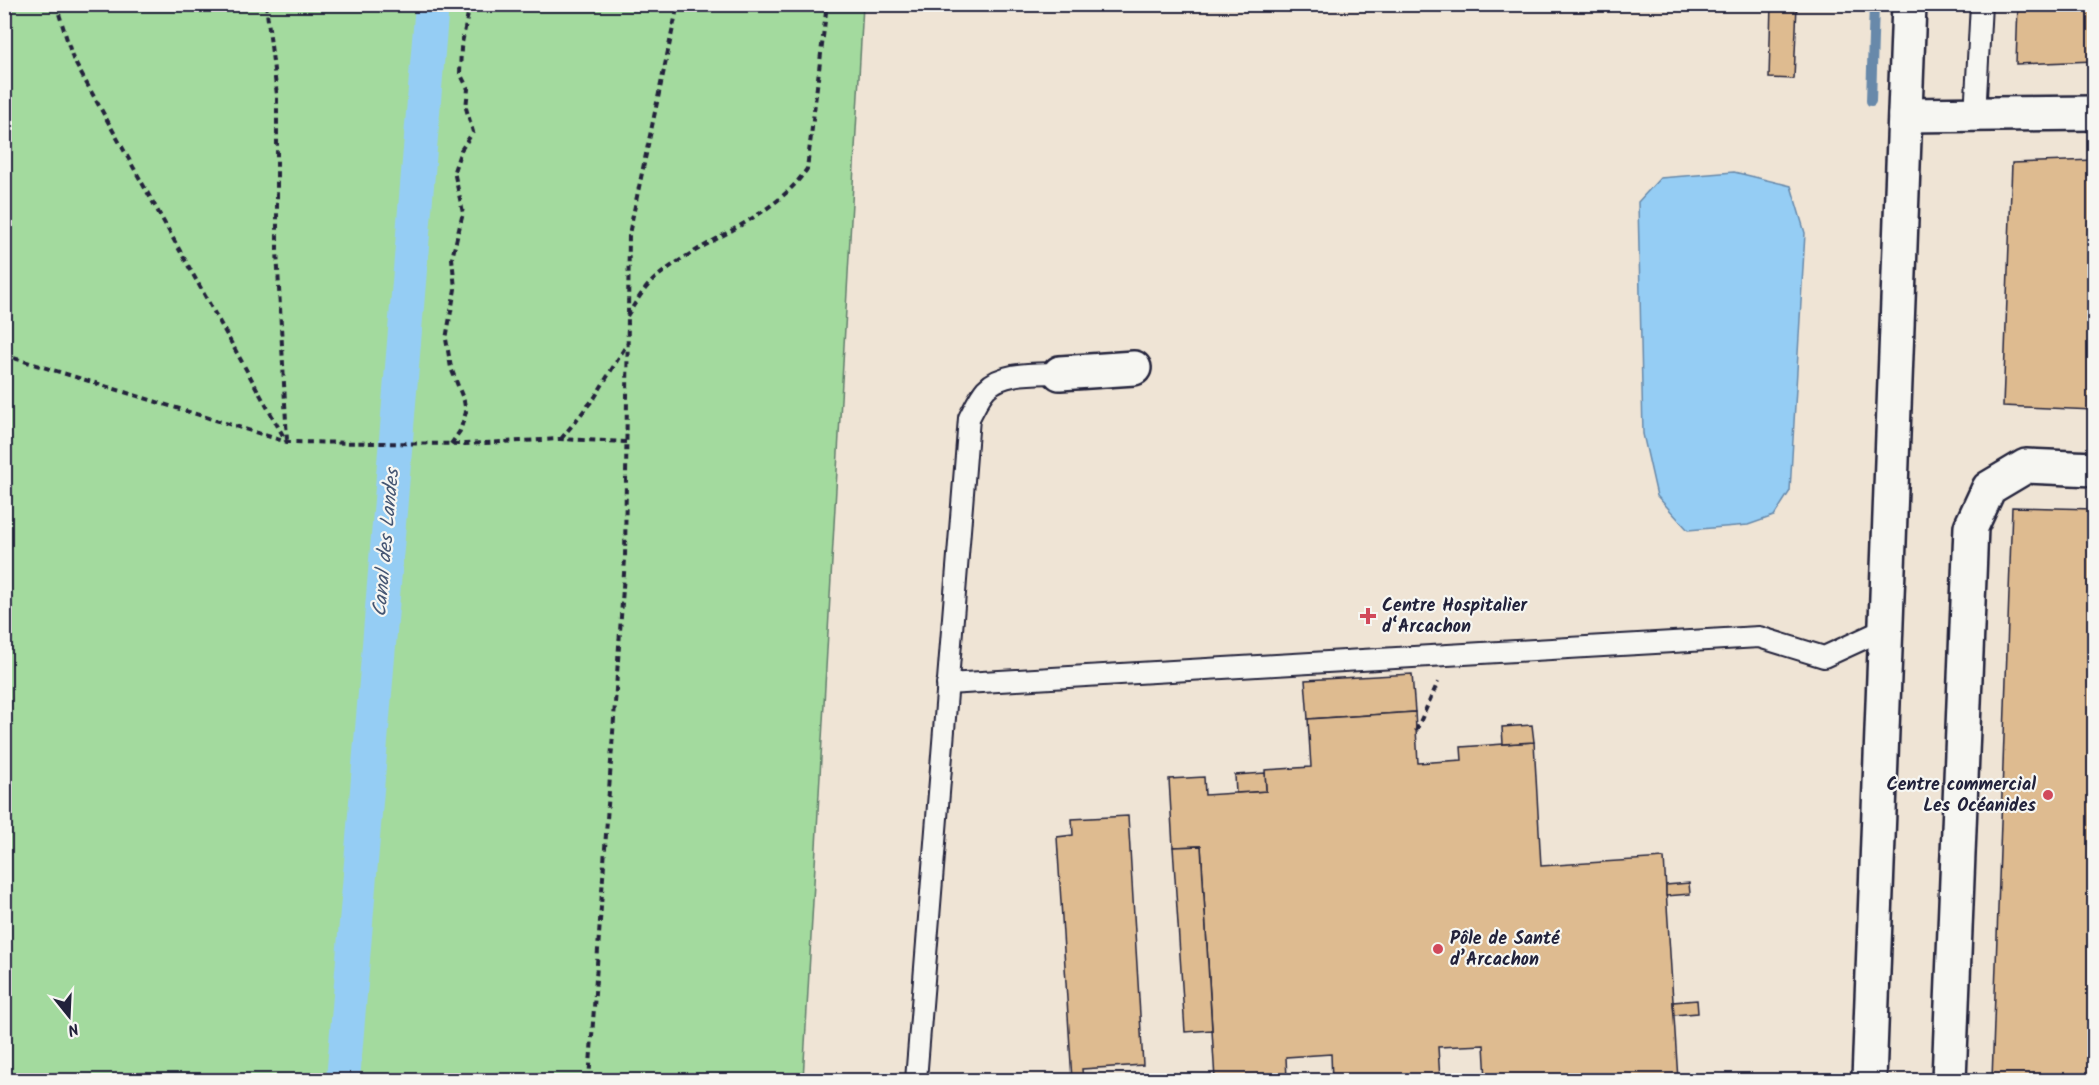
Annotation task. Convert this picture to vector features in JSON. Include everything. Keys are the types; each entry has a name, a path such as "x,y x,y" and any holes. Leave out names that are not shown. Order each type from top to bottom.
{"street":[{"path":"1869,1080 1909,4"},
{"path":"1905,115 2094,113"},
{"path":"1060,373 1134,368"},
{"path":"1949,1080 1971,527 1989,488 2026,466 2094,469"}],"lane":[{"path":"1975,116 1982,4"},
{"path":"916,1080 969,418 987,389 998,381 1016,376 1060,373"},
{"path":"947,684 1759,637 1824,657 1887,628"}],"path":[{"path":"56,4 73,59 287,442"},
{"path":"266,4 277,95 277,250 287,442"},
{"path":"450,444 460,431 466,412 451,368 446,339 454,289 452,258 463,213 454,171 461,150 473,132 466,108 468,89 460,73 461,48 470,4"},
{"path":"589,1080 625,559 629,234 678,4"},
{"path":"627,316 656,277 770,206 797,183 807,169 827,4"},
{"path":"560,439 595,397 627,344"},
{"path":"4,355 287,442 465,444 560,439 626,442"},
{"path":"1416,731 1450,655"}],"shaded area":[{"name":"Centre Hospitalier d‘Arcachon","path":"863,5 2094,5 2094,1080 803,1080"}],"green space":[{"path":"5,4 863,5 803,1080 5,1080"}],"water":[{"path":"1058,5 1118,5 1081,10"},
{"path":"1734,172 1791,186 1805,233 1790,491 1774,516 1748,525 1688,530 1657,496 1643,434 1638,202 1660,178"}],"building":[{"path":"1771,4 1797,4 1794,79 1769,78"},
{"path":"2018,4 2094,4 2094,61 2016,64"},
{"path":"2094,160 2094,410 2003,406 2012,163"},
{"name":"Centre commercial Les Océanides","path":"2012,507 2094,509 2094,1080 1992,1080"},
{"path":"1412,674 1415,712 1308,719 1305,680"},
{"name":"Pôle de Santé d’Arcachon","path":"1415,712 1418,763 1462,760 1461,747 1534,742 1541,866 1664,858 1678,1080 1486,1080 1484,1045 1438,1047 1440,1080 1332,1080 1331,1054 1286,1057 1287,1080 1215,1080 1201,846 1173,847 1169,779 1204,777 1205,795 1266,791 1265,770 1311,767 1308,719"},
{"path":"1532,725 1534,742 1503,744 1502,727"},
{"path":"1265,773 1266,791 1236,793 1235,775"},
{"path":"1128,816 1143,1065 1082,1069 1083,1080 1072,1080 1057,837 1073,835 1072,819"},
{"path":"1201,846 1212,1030 1185,1032 1173,847"},
{"path":"1689,883 1690,894 1666,896 1666,885"},
{"path":"1697,1000 1698,1013 1674,1015 1673,1002"}],"waterway":[{"name":"Canal des Landes","path":"343,1080 432,4"},
{"path":"1871,101 1874,4"}],"place":[{"name":"Centre Hospitalier d‘Arcachon","path":"1368,616"},
{"name":"Centre commercial Les Océanides","path":"2048,795"},
{"name":"Pôle de Santé d’Arcachon","path":"1438,949"}]}
